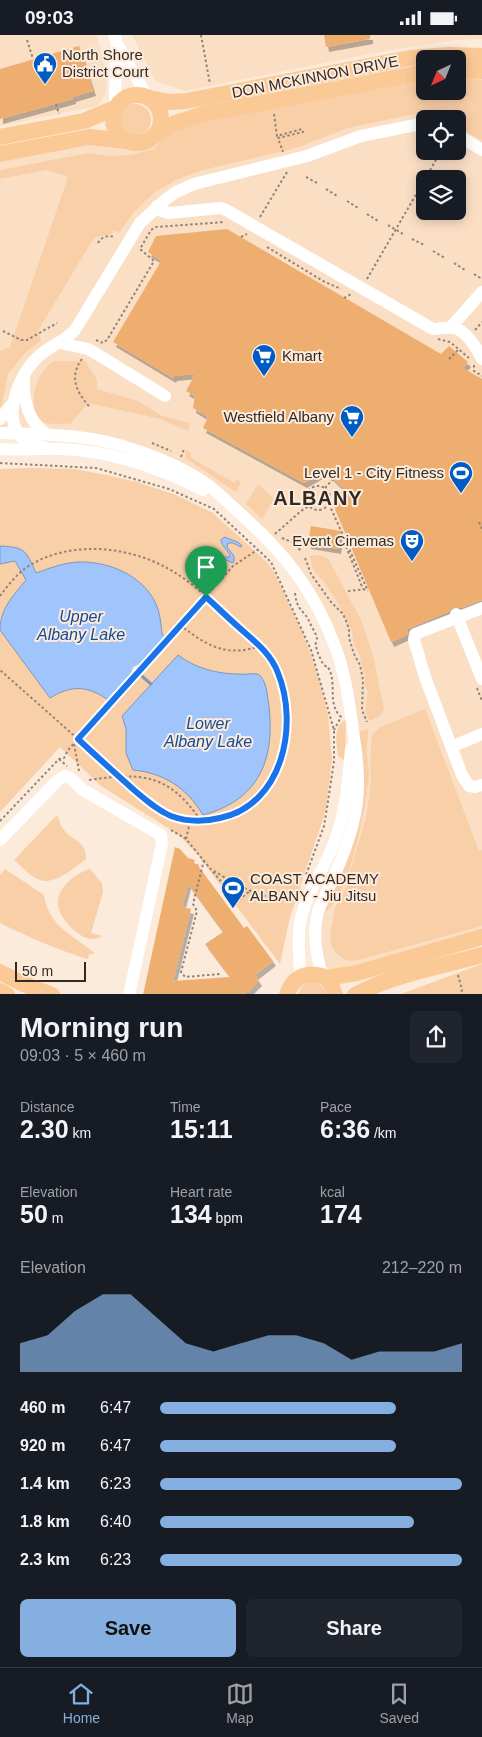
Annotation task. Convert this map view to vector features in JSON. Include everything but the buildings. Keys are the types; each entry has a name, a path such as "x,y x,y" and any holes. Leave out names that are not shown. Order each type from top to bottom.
{"main road":[{"name":"DON MCKINNON DRIVE","path":"148,98 170,102 186,101 410,58 479,54"},
{"path":"466,70 482,71"},
{"name":"DON MCKINNON DRIVE","path":"155,135 175,123 203,114 416,74"},
{"path":"0,154 89,137 142,143 155,135 160,127 160,113 156,104 148,98 140,95 128,96 116,107 112,117 114,127 119,136 127,141"},
{"path":"0,137 84,121 116,107"},
{"path":"287,994 289,988 300,977 310,973 324,977 356,973 482,937"},
{"path":"357,994 370,987 395,979 482,955"},
{"path":"0,972 21,983 49,994"},
{"path":"324,977 331,984 336,994"}],"street":[{"path":"115,39 148,98"},
{"path":"115,39 114,92 116,107"},
{"path":"47,448 25,441 19,433 14,421 13,403 15,393 24,375 39,356 76,330 140,223 157,206 184,188 206,180 307,156 361,136 416,125"},
{"path":"466,140 482,150"},
{"path":"157,206 162,211 169,213 226,210 433,329 451,327 456,329 475,346 482,359"},
{"path":"451,327 482,292"},
{"path":"60,343 88,349 97,353 165,396"},
{"path":"24,375 23,386 26,405 31,419 44,433"},
{"path":"0,419 13,403"},
{"path":"0,447 11,441 19,433 23,425 26,405"},
{"path":"0,433 44,433 82,436 137,450 177,467 198,479 219,493 230,511"},
{"path":"0,447 47,448 92,452 120,457 146,465 187,483 272,537 310,593 337,650 346,683 358,766 357,802 346,845 316,919 314,938 324,977"},
{"path":"482,608 457,616 415,634 414,640 425,677 466,784 472,787 482,785"},
{"path":"457,616 482,679"},
{"path":"300,977 298,934 300,922 308,895 327,859 340,827 346,796 353,732"},
{"path":"451,747 482,735"},
{"path":"0,840 66,773 83,790 154,830 162,838 129,994"}],"path":[{"path":"200,35 211,89"},
{"path":"27,41 33,59"},
{"path":"272,109 277,135 302,129 303,132 278,138 283,153"},
{"path":"258,222 288,167"},
{"path":"306,177 317,183"},
{"path":"326,189 337,196"},
{"path":"361,288 416,195"},
{"path":"346,201 358,208"},
{"path":"367,214 378,221"},
{"path":"93,339 103,343 107,340 154,261 140,249 151,230 156,227 227,222"},
{"path":"388,225 403,234"},
{"path":"240,229 248,234"},
{"path":"98,243 107,236 115,237"},
{"path":"412,239 424,245"},
{"path":"263,244 323,281 342,290"},
{"path":"433,251 445,258"},
{"path":"454,263 465,270"},
{"path":"474,274 482,279"},
{"path":"344,297 353,293 348,290"},
{"path":"3,331 21,340 27,340 57,323"},
{"path":"432,336 440,341 450,342 472,361 474,371 482,376"},
{"path":"82,359 76,367 76,387 89,406"},
{"path":"0,463 96,468 169,489 214,509 230,511"},
{"path":"325,489 333,479"},
{"path":"308,507 306,499 308,491 315,486 325,489 330,497 329,504 367,590 348,591"},
{"path":"308,507 320,511 329,504"},
{"path":"0,821 59,759 64,758 78,739 233,566 308,507"},
{"path":"214,509 271,562 311,650 334,730 334,761 328,809 324,826 303,882"},
{"path":"479,522 482,529"},
{"path":"272,537 282,538 294,543 301,551"},
{"path":"347,543 345,544 363,589"},
{"path":"0,596 21,572 32,563 56,553 78,549 111,551 147,560 166,568 206,597 272,659 278,671 286,700 288,725 282,757 270,783 257,799 234,814 201,821 190,821 175,817 160,811 118,776 0,670"},
{"path":"294,587 295,601 301,613 309,620 317,639 316,645 323,664 328,667 333,683 333,702 337,713 341,717 334,730"},
{"path":"180,625 204,642 224,650 241,651 260,646"},
{"path":"74,744 80,775"},
{"path":"59,759 66,773"},
{"path":"88,780 118,776 149,778 163,783 184,798 201,821"},
{"path":"186,839 190,821"},
{"path":"204,860 193,904 197,911 181,972 185,977 220,974"},
{"path":"250,891 237,901 212,870 250,891 279,899 284,899 292,892 299,894"},
{"path":"455,962 462,990 460,994"}],"shaded area":[{"path":"0,35 97,35 106,72 107,85 105,95 97,106 0,126"},
{"path":"132,35 482,35 482,39 456,40 396,49 185,91 155,81"},
{"path":"482,71 482,937 326,978 314,938 351,830 348,691 318,606 232,506 137,450 0,433 0,154 127,141 189,117 416,92 416,100 466,100 466,84"},
{"path":"466,78 482,80 482,141 466,132 466,110 416,110 416,114 348,128 296,148 203,170 176,180 155,192 134,212 119,233 114,230 112,234 96,237 92,241 38,331 41,341 26,352 8,374 0,407 0,351 10,347 68,177 47,170 0,179 0,170 89,153 108,156 131,155 154,149 164,137 187,123 416,80 416,100 466,100"},
{"path":"135,104 141,105 146,109 150,114 150,126 146,131 141,135 135,136 129,135 124,131 120,126 119,120 120,114 124,109 129,105"},
{"path":"54,361 85,361 97,379 97,389 138,401 162,416 190,423 188,431 160,419 88,403 70,424 43,422 36,413 34,393 42,373"},
{"path":"186,450 191,452 191,458 235,483 237,479 241,483 236,492 185,458"},
{"path":"0,469 75,469 137,482 176,495 213,513 268,563 275,574 302,631 317,672 328,715 332,759 326,810 290,917 280,964 197,854 179,835 101,786 60,747 0,812"},
{"path":"258,484 274,499 262,519 246,504"},
{"path":"309,556 323,556 329,560 361,620 373,655 384,709 380,716 370,721 365,711 368,692 352,631 339,605 325,583 314,571"},
{"path":"425,709 479,851 482,850 482,926 355,961 345,960 336,953 331,945 330,935 335,908 344,892 367,814 371,780 372,735 380,727"},
{"path":"346,720 345,761 338,756 336,735 339,726"},
{"path":"367,729 369,774 361,826 343,888 335,902 326,911 324,909 364,783 363,752 359,734"},
{"path":"57,815 63,829 84,848 86,859 58,878 46,881 36,879 14,860"},
{"path":"5,869 44,895 46,906 56,922 95,953 89,955 88,959 43,943 0,923 0,875"},
{"path":"90,869 102,883 103,892 91,933 103,936 91,939 80,935 65,921 58,904 61,892 68,882 73,877"},
{"path":"482,964 482,994 401,994"},
{"path":"309,982 316,983 324,989 326,994 298,994 301,987"}],"water":[{"path":"224,537 238,542 242,546 228,543 227,547 234,556 233,563 224,559 217,560 216,582 205,588 199,582 201,579 213,579 212,561 218,557 230,557 221,542"},
{"name":"Upper Albany Lake","path":"0,546 20,549 24,552 36,573 78,562 101,564 112,567 134,578 150,594 156,604 162,634 166,638 110,701 95,692 80,689 66,690 50,698 0,630 5,609 26,580 15,561 0,564"},
{"name":"Lower Albany Lake","path":"178,655 199,667 214,671 230,674 258,674 265,684 267,693 270,726 269,744 266,760 259,775 250,788 238,799 222,808 203,815 190,797 174,783 155,774 133,770 126,753 126,729 122,716"}],"pier":[{"path":"166,635 169,637 168,640 112,702 106,701 131,673 133,667 140,664"}],"waterway":[{"path":"136,671 151,684"}],"place":[{"name":"North Shore District Court","path":"45,85"},
{"name":"Kmart","path":"264,377"},
{"name":"Westfield Albany","path":"352,438"},
{"name":"Level 1 - City Fitness","path":"461,494"},
{"name":"Event Cinemas","path":"412,562"},
{"name":"COAST ACADEMY ALBANY - Jiu Jitsu","path":"233,909"}],"district":[{"name":"ALBANY","path":"318,498"}],"route":[{"path":"206,597 272,659 283,685 288,725 282,757 264,793 245,809 224,818 190,821 160,811 78,739 206,597"}]}
